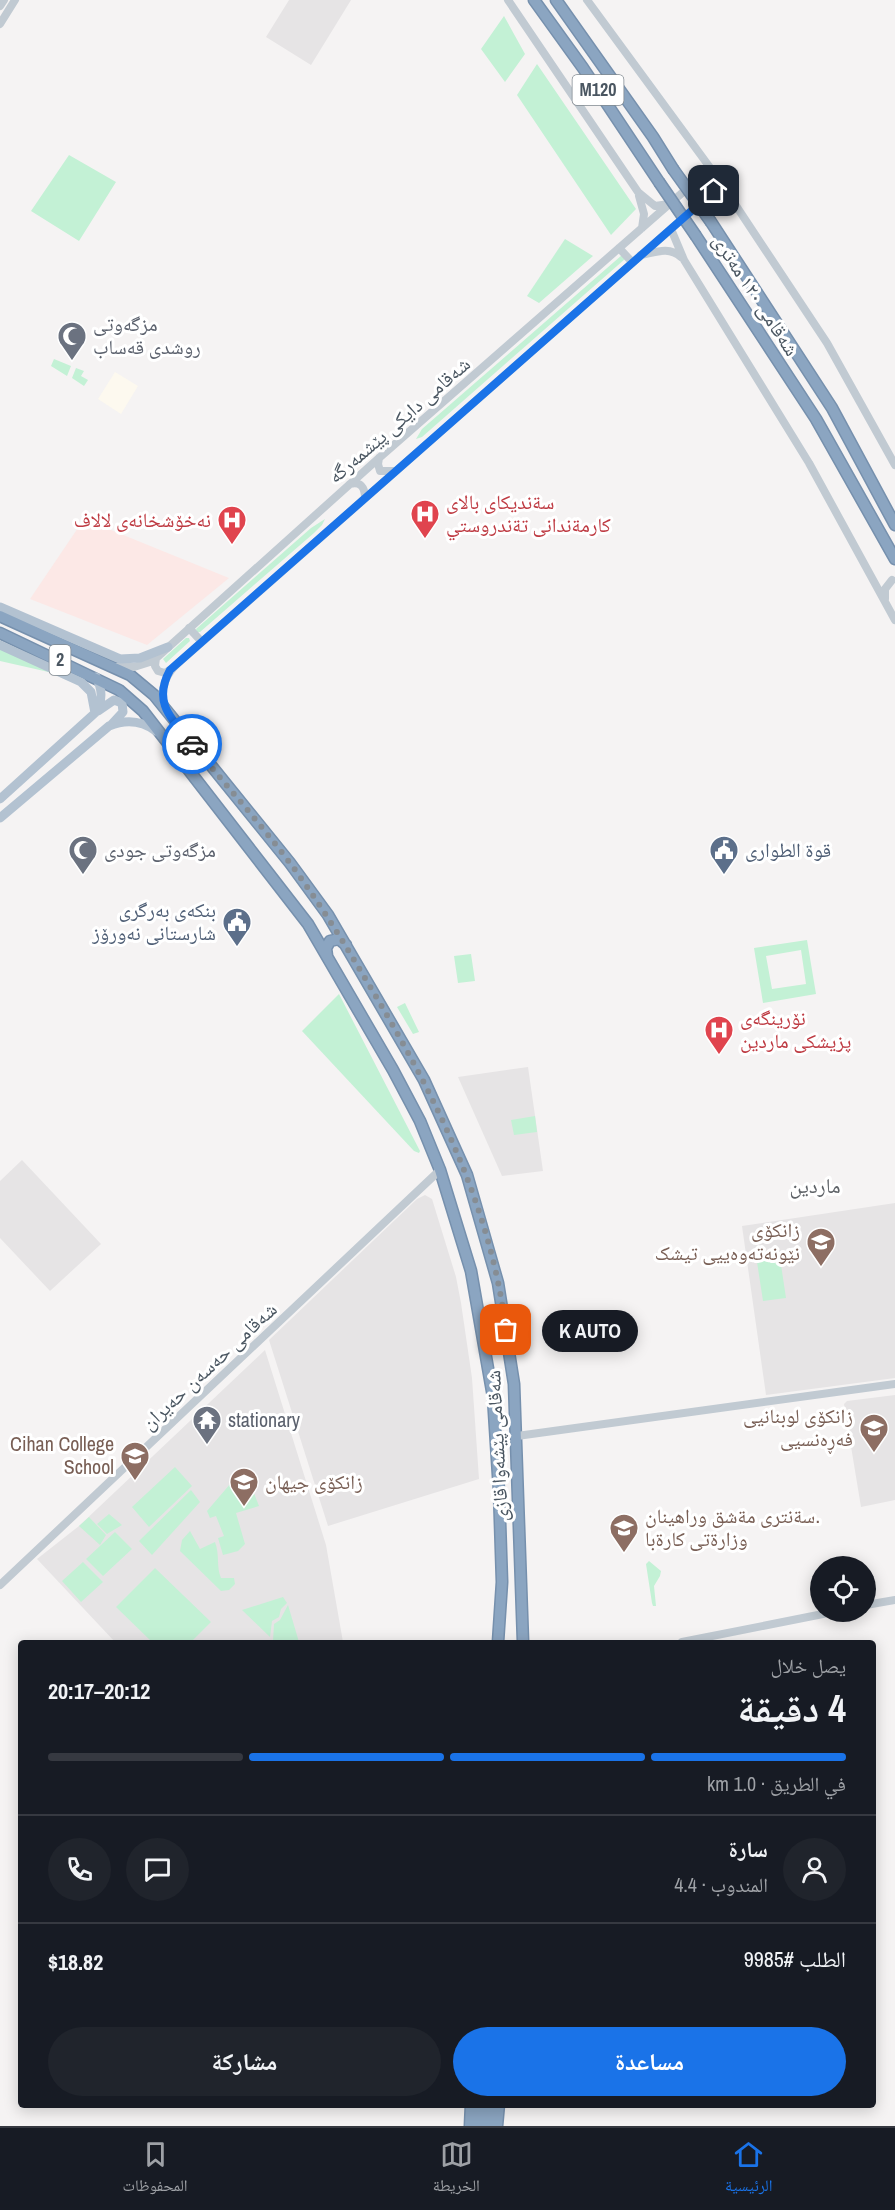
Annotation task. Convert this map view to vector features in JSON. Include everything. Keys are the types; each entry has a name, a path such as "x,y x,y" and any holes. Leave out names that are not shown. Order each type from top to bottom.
{"highway":[{"name":"شەقامی ١٢٠ مەتری","path":"534,0 583,68 816,419 895,559"},
{"name":"شەقامی ١٢٠ مەتری","path":"556,0 711,222 832,408 895,525"},
{"name":"شەقامی پێشەوا قازی","path":"0,616 99,656 142,684 164,706 290,863 328,915 424,1080 468,1175 494,1266 503,1310 514,1384 523,1640"},
{"name":"شەقامی پێشەوا قازی","path":"0,633 96,677 132,700 161,734 310,927 420,1121 440,1170 471,1271 493,1397 502,1582 498,1640"},
{"path":"310,927 317,932 325,930 329,924 328,915"},
{"path":"327,957 326,948 330,940 339,939 346,945"},
{"path":"480,1319 485,1325 496,1325 502,1320 503,1310"},
{"path":"485,1350 486,1342 496,1337 503,1339 509,1348"},
{"path":"470,2126 471,2108"},
{"path":"480,2126 481,2108"},
{"path":"489,2126 490,2108"},
{"path":"497,2126 499,2108"}],"main road":[{"path":"0,607 99,656 130,660 168,647"},
{"path":"0,645 81,682 91,692 95,713"},
{"path":"95,713 102,697 96,677"},
{"path":"0,799 95,713 112,700 121,702 123,711 109,726 12,813 0,818"},
{"path":"109,726 124,722 140,723 161,734"}],"street":[{"path":"0,6 4,0"},
{"path":"0,24 15,0"},
{"path":"508,0 638,192 655,206 671,203"},
{"path":"587,0 714,172 719,187 827,343 895,465"},
{"path":"699,153 698,185 702,191 708,193 719,187"},
{"path":"700,177 707,171 714,172"},
{"name":"شەقامی دایکی پێشمەرگە","path":"114,667 140,666 156,658 349,484 700,177"},
{"name":"شەقامی دایکی پێشمەرگە","path":"170,670 719,187"},
{"path":"638,192 644,214 642,229"},
{"path":"671,229 684,260 809,463 895,620"},
{"path":"620,248 632,262"},
{"path":"640,255 670,250 684,260"},
{"path":"379,458 380,471 394,471"},
{"path":"349,484 362,485 365,492 364,498"},
{"path":"885,600 885,589 892,580"},
{"path":"189,628 201,641"},
{"path":"156,658 154,664 157,670 163,673 170,670"},
{"path":"164,706 163,688 170,670"},
{"name":"شەقامی حەسەن حەیران","path":"0,1585 440,1170"},
{"path":"517,1436 895,1386"},
{"path":"876,1603 895,1600"},
{"path":"692,1640 810,1617"}],"shaded area":[{"path":"289,0 351,0 311,65 266,37"},
{"path":"115,372 138,386 121,414 98,399"},
{"path":"84,519 229,578 147,645 30,599"},
{"path":"528,1067 543,1171 502,1176 458,1077"},
{"path":"22,1160 101,1244 50,1291 0,1238 0,1181"},
{"path":"425,1195 432,1199 456,1277 461,1303 472,1378 479,1479 328,1526 269,1340 417,1199"},
{"name":"زانکۆی نێونەتەوەییی تیشک","path":"895,1203 895,1378 766,1395 742,1226"},
{"name":"زانکۆی جیھان","path":"265,1350 326,1545 343,1640 113,1640 37,1559 79,1526"},
{"name":"زانکۆی لوبنانیی فەڕەنسیی","path":"895,1395 895,1500 861,1507 844,1404 847,1401"}],"green space":[{"path":"504,16 525,54 505,82 481,49"},
{"path":"537,64 636,209 611,235 517,95"},
{"path":"69,155 116,182 79,241 31,211"},
{"path":"565,239 593,256 539,303 527,296"},
{"path":"622,255 625,259 422,437 416,439 422,429"},
{"path":"54,359 71,366 67,376 51,366"},
{"path":"76,368 84,371 81,376 88,380 84,386 72,378"},
{"path":"325,519 314,533 200,632 197,632 196,629 311,528"},
{"path":"186,638 190,641 166,663 163,659"},
{"path":"0,649 53,673 0,661"},
{"path":"807,940 816,994 763,1003 754,948","holes":["801,950 806,984 772,989 766,956"]},
{"path":"471,954 475,981 458,983 454,956"},
{"path":"339,994 419,1153 414,1151 302,1031"},
{"path":"405,1003 419,1032 413,1034 397,1007"},
{"path":"535,1116 537,1132 514,1135 511,1120"},
{"path":"780,1258 786,1298 763,1301 757,1262"},
{"path":"175,1467 192,1486 149,1527 132,1507"},
{"path":"245,1475 259,1506 236,1513 245,1544 238,1551 223,1555 218,1538 224,1536 216,1516 210,1518 207,1511 237,1476"},
{"path":"191,1490 200,1502 152,1555 139,1541"},
{"path":"109,1514 122,1525 107,1534 97,1524"},
{"path":"89,1517 106,1535 100,1545 79,1526"},
{"path":"190,1531 200,1549 215,1542 221,1578 234,1578 235,1584 229,1590 221,1591 180,1551 182,1540"},
{"path":"115,1532 132,1549 103,1576 86,1559"},
{"path":"649,1561 661,1571 654,1586 656,1606 652,1603 646,1564"},
{"path":"83,1562 103,1582 81,1602 62,1581"},
{"path":"155,1568 211,1622 193,1640 150,1640 116,1607"},
{"path":"283,1597 287,1603 281,1609 279,1617 272,1621 270,1637 242,1610"},
{"path":"288,1605 298,1640 273,1640 274,1624 280,1620"}],"way so far":[{"path":"192,744 290,863 328,915 424,1080 468,1175 498,1283 506,1330"}],"place":[{"name":"مزگەوتی روشدی قەساب","path":"72,362"},
{"name":"سةنديكاى بالاى كارمةندانى تةندروستي","path":"425,540"},
{"name":"نەخۆشخانەی لالاف","path":"232,546"},
{"name":"مزگەوتی جودی","path":"83,876"},
{"name":"قوة الطواری","path":"724,876"},
{"name":"بنکەی بەرگری شارستانی نەورۆز","path":"237,948"},
{"name":"نۆرینگەی پزیشکی ماردین","path":"719,1056"},
{"name":"زانکۆی نێونەتەوەییی تیشک","path":"821,1268"},
{"name":"K AUTO","path":"506,1330"},
{"name":"stationary","path":"207,1446"},
{"name":"زانکۆی لوبنانیی فەڕەنسیی","path":"874,1454"},
{"name":"Cihan College School","path":"135,1482"},
{"name":"زانکۆی جیھان","path":"244,1508"},
{"name":"سةنترى مةشق وراهينان. وزارةتى كارةبا","path":"624,1554"}],"district":[{"name":"ماردین","path":"815,1186"}],"route":[{"path":"192,744 164,706 162,694 164,682 170,670 714,191"}]}
